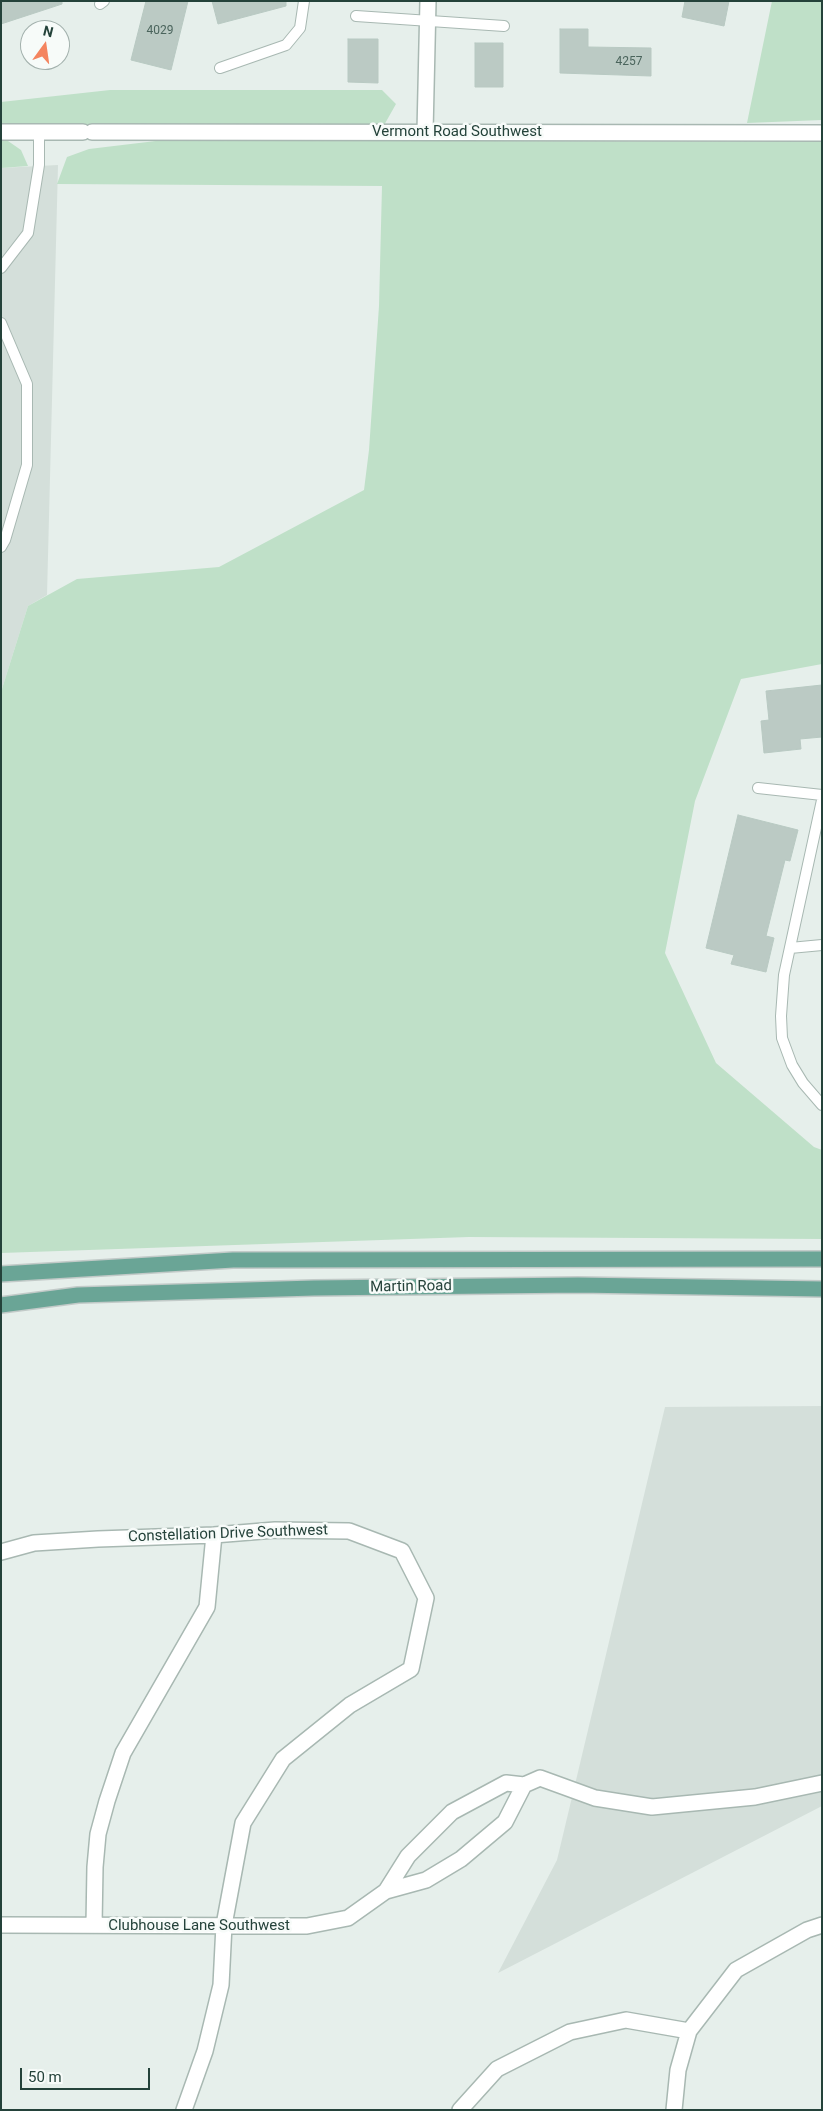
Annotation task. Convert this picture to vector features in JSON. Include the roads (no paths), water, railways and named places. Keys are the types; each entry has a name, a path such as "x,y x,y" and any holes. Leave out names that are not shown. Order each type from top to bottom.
{"main road":[{"name":"Martin Road","path":"1,1274 233,1260 822,1259"},
{"name":"Martin Road","path":"1,1305 78,1295 314,1288 578,1285 822,1289"}],"street":[{"path":"425,132 428,1"},
{"name":"Vermont Road Southwest","path":"1,132 822,134"},
{"name":"Constellation Drive Southwest","path":"1,1552 34,1543 214,1535 276,1530 349,1531 402,1551 426,1598 411,1669 350,1705 283,1759 244,1823 235,1858 224,1925 220,1985 206,2051 184,2110"},
{"path":"94,1926 95,1867 98,1834 107,1801 123,1753 208,1607 214,1535"},
{"name":"Clubhouse Lane Southwest","path":"386,1891 408,1856 452,1812 506,1783 524,1785 540,1778 595,1798 652,1807 755,1797 822,1783"},
{"name":"Clubhouse Lane Southwest","path":"1,1925 307,1926 348,1918 386,1891 426,1880 461,1859 505,1822 524,1785"},
{"path":"674,2110 678,2070 689,2031 736,1970 807,1930 822,1925"},
{"path":"460,2110 497,2069 570,2032 626,2020 689,2031"}],"lane":[{"path":"220,68 286,46 300,28 304,1"},
{"path":"356,16 504,26"},
{"path":"1,268 28,233 39,165 39,132"},
{"path":"1,323 27,384 27,464 1,548"},
{"path":"758,788 822,795"},
{"path":"822,800 790,948 781,1002 782,1038 792,1065 803,1083 822,1105"},
{"path":"790,948 822,945"}]}
